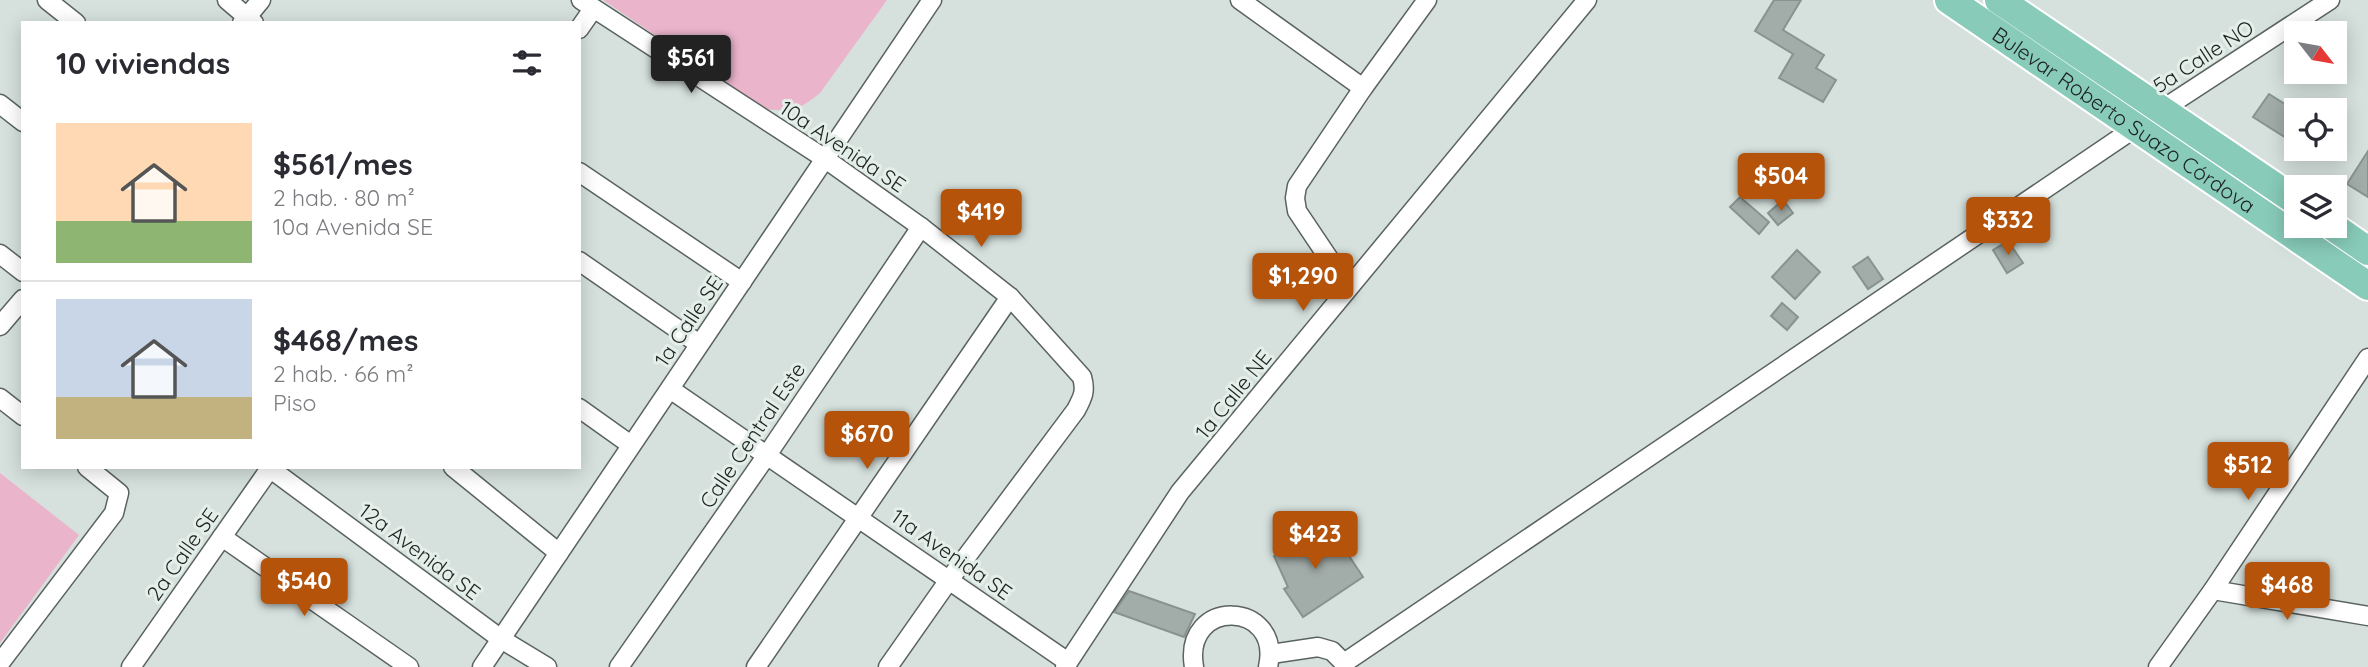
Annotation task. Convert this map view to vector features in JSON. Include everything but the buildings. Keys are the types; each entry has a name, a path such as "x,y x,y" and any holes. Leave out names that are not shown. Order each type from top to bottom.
{"main road":[{"name":"Bulevar Roberto Suazo Córdova","path":"1949,0 2368,286"},
{"name":"Bulevar Roberto Suazo Córdova","path":"1999,0 2284,193"},
{"path":"2347,236 2368,251"}],"street":[{"path":"47,0 73,21"},
{"path":"226,0 248,21 261,0"},
{"name":"1a Calle SE","path":"482,667 932,0"},
{"path":"1240,0 1363,88"},
{"path":"1348,287 1297,211 1297,186 1427,0"},
{"name":"1a Calle NE","path":"1067,664 1180,492 1587,0"},
{"name":"5a Calle NO","path":"1344,665 2163,109 2330,0"},
{"path":"581,23 587,5"},
{"name":"10a Avenida SE","path":"587,5 824,158 921,228 1010,297 1082,377 1084,396 1076,410 949,580"},
{"path":"0,104 21,120"},
{"path":"581,173 741,282"},
{"name":"Calle Central Este","path":"619,667 921,228"},
{"path":"0,254 21,270"},
{"path":"581,262 699,344"},
{"path":"755,667 1010,297"},
{"path":"0,326 21,301"},
{"path":"2158,667 2213,590 2368,358"},
{"name":"11a Avenida SE","path":"670,389 859,517 1067,664"},
{"path":"0,398 21,414"},
{"path":"581,409 631,445"},
{"path":"0,663 114,513 119,493 89,469"},
{"name":"2a Calle SE","path":"131,667 269,469"},
{"name":"12a Avenida SE","path":"271,469 501,639 547,667"},
{"path":"455,469 559,553"},
{"path":"222,537 409,667"},
{"path":"888,667 949,580"},
{"path":"2213,590 2368,616"},
{"path":"1194,667 1194,642 1200,631 1219,617 1231,615 1254,622 1263,631 1269,660 1318,647 1332,651 1344,665"}],"shaded area":[{"path":"603,0 887,0 820,93 800,106 781,110 764,109"},
{"path":"0,473 79,535 0,643"}]}
